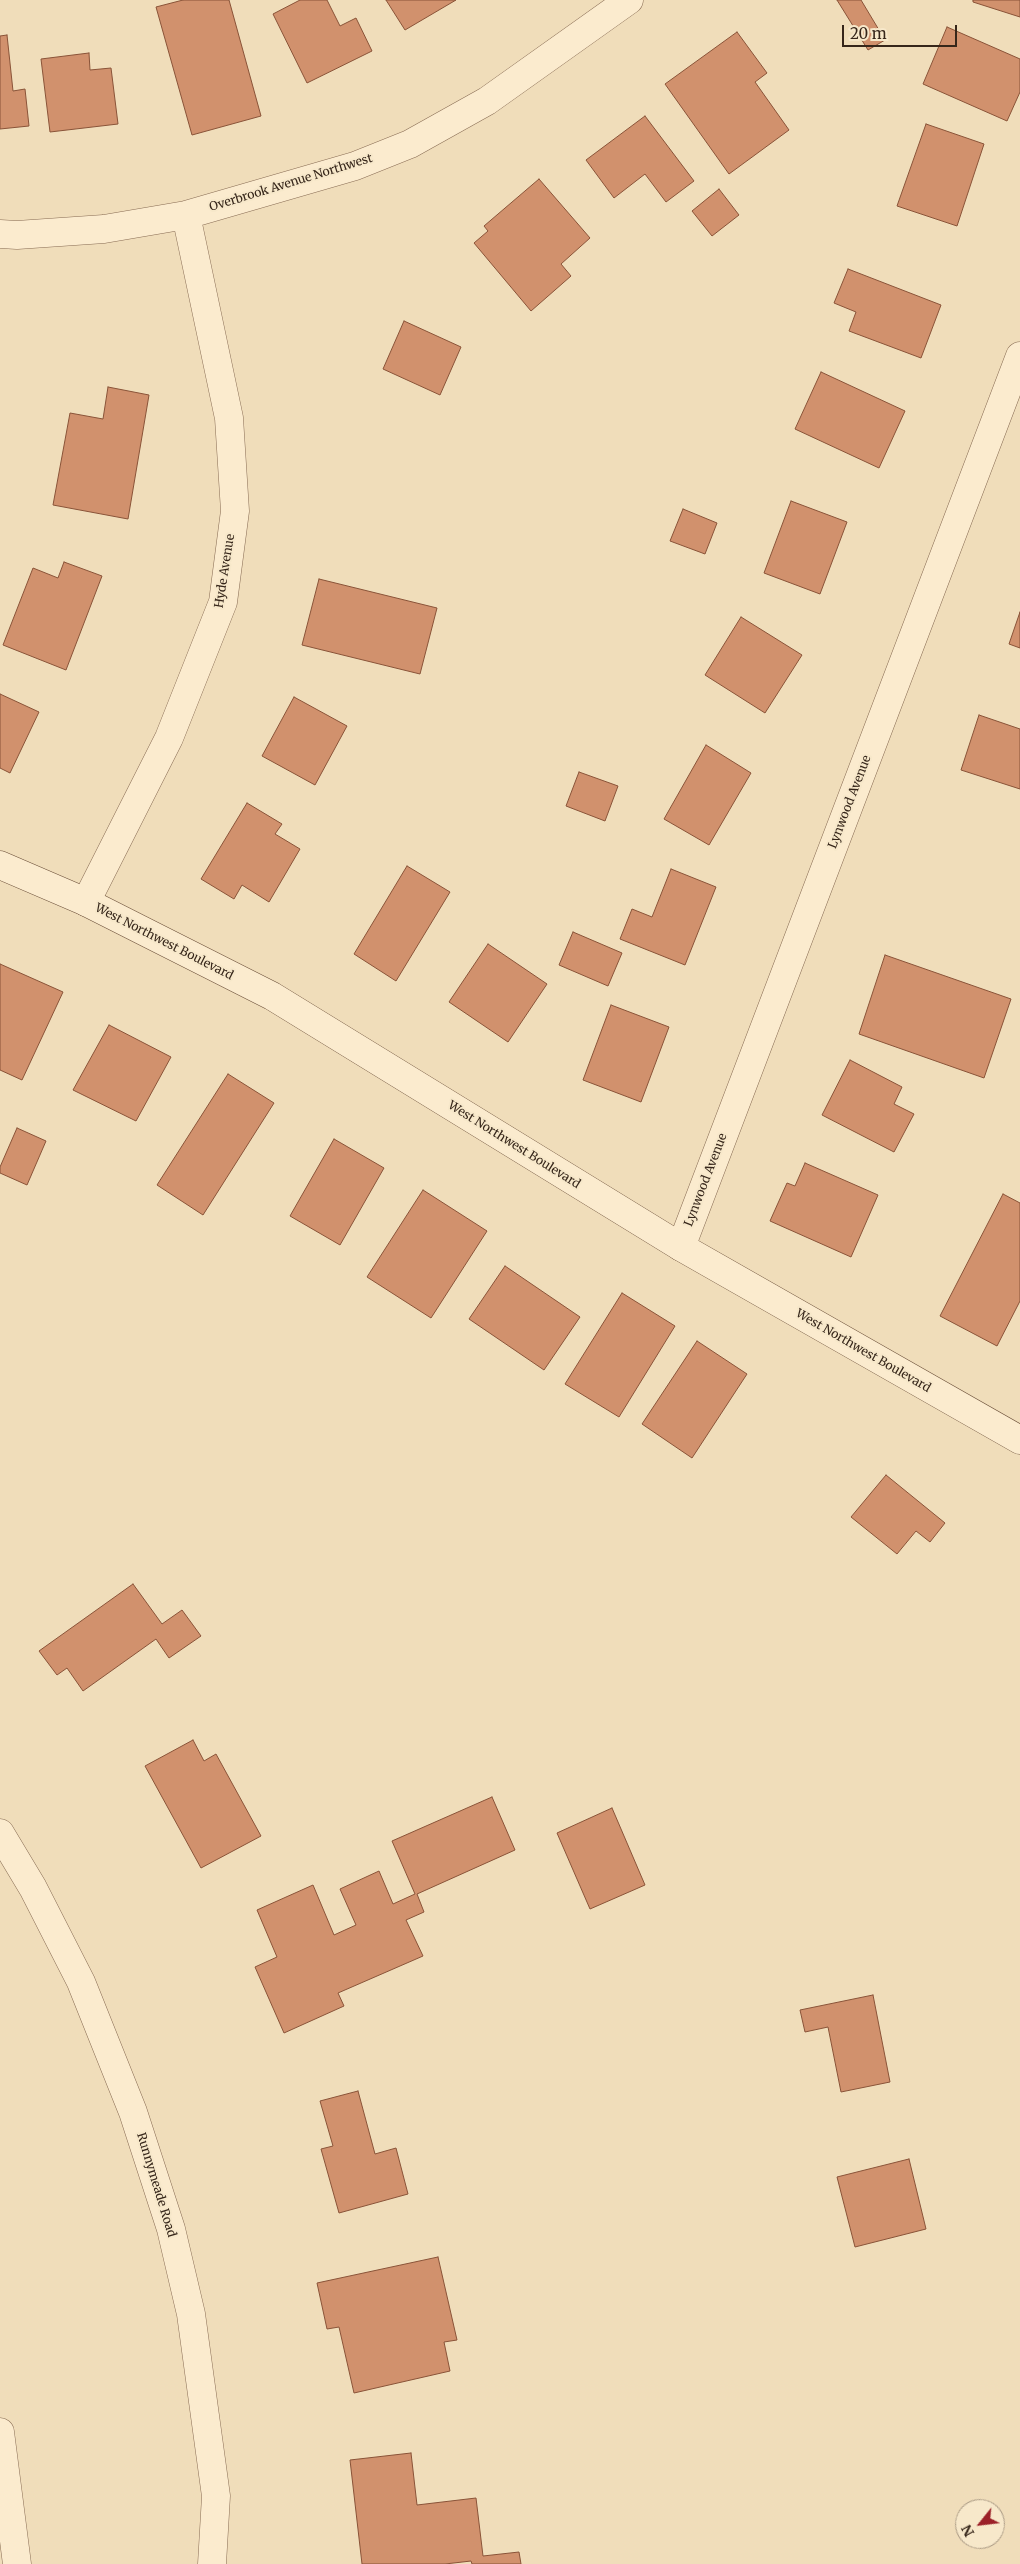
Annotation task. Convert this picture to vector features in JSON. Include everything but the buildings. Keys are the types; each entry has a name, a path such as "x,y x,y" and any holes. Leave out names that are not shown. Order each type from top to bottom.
{"street":[{"name":"Overbrook Avenue Northwest","path":"0,234 17,235 104,228 186,215 355,166 410,144 486,101 629,0"},
{"name":"Hyde Avenue","path":"86,902 169,738 223,602 235,511 229,418 186,215"},
{"name":"Lynwood Avenue","path":"681,1248 1020,356"},
{"name":"West Northwest Boulevard","path":"0,865 86,902 272,996 681,1248 1020,1440"},
{"name":"Runnymeade Road","path":"0,1833 33,1888 81,1982 133,2112 170,2229 190,2314 216,2496 212,2564"},
{"path":"0,2432 17,2564"}]}
